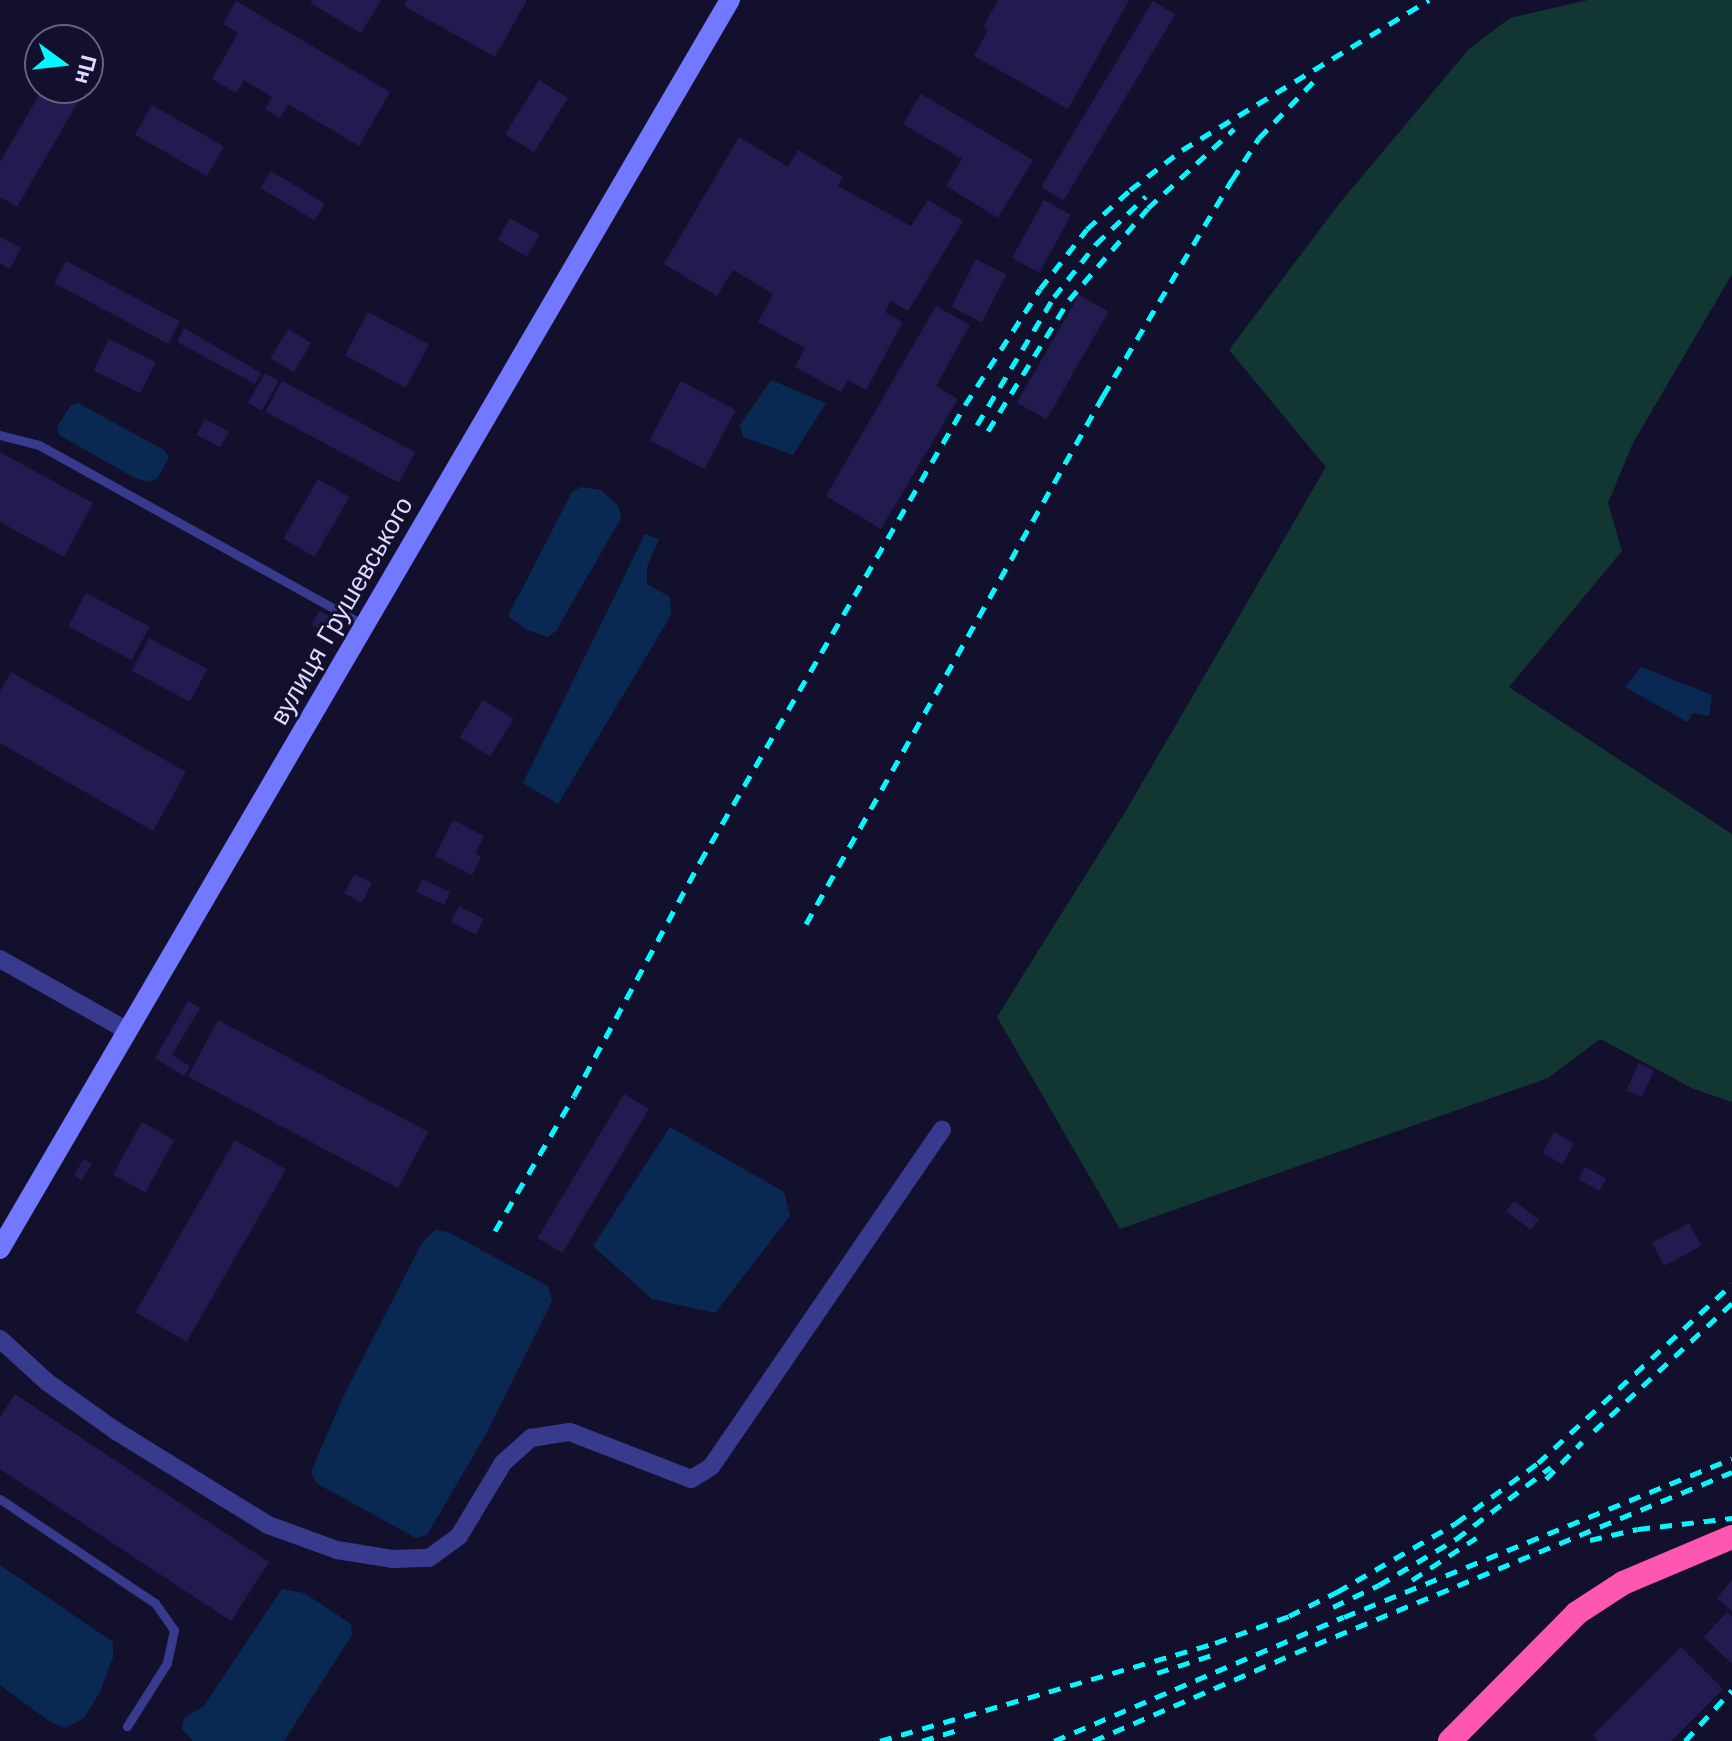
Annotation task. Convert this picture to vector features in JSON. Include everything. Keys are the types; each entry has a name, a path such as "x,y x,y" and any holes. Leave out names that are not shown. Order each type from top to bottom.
{"highway":[{"path":"1450,1741 1577,1613 1623,1583 1732,1537"}],"street":[{"name":"вулиця Грушевського","path":"2,1243 730,0"},
{"path":"0,959 126,1030"},
{"path":"0,1339 47,1382 116,1431 268,1525 337,1550 393,1559 429,1558 459,1536 503,1463 531,1438 570,1432 691,1479 711,1467 942,1130"}],"lane":[{"path":"0,435 39,445 364,625"},
{"path":"0,1499 155,1603 174,1630 167,1663 127,1726"}],"green space":[{"path":"1588,0 1732,0 1732,274 1633,443 1608,503 1622,551 1509,687 1732,834 1732,1102 1694,1089 1600,1039 1548,1078 1120,1229 997,1017 1127,809 1326,467 1229,350 1339,204 1469,49 1510,18"}],"water":[{"path":"771,380 826,403 793,455 743,437 740,425"},
{"path":"78,403 164,450 169,457 157,479 147,482 135,478 59,435 57,427 71,405"},
{"path":"581,487 601,490 618,506 621,518 556,631 548,637 527,630 508,616 572,492"},
{"path":"645,534 659,539 647,567 647,584 670,597 671,615 558,804 523,783"},
{"path":"1641,667 1712,695 1709,716 1693,713 1687,722 1625,687"},
{"path":"670,1127 784,1192 790,1216 715,1313 652,1299 593,1246"},
{"path":"435,1230 448,1232 548,1286 552,1301 486,1434 427,1535 416,1538 316,1483 311,1472 343,1397 422,1243"},
{"path":"0,1565 113,1642 113,1657 100,1692 84,1718 65,1728 52,1723 0,1685"},
{"path":"282,1589 304,1593 333,1612 351,1624 352,1635 284,1741 193,1741 182,1729 184,1718 204,1706"}],"building":[{"path":"312,0 381,0 361,33 310,3"},
{"path":"407,0 527,0 495,57 404,6"},
{"path":"998,0 1129,0 1068,109 974,56 988,30 983,27"},
{"path":"236,1 390,92 359,146 288,104 280,118 265,109 272,97 244,80 236,93 212,79 238,33 223,24"},
{"path":"1153,1 1175,14 1064,200 1041,187"},
{"path":"539,80 568,98 534,152 505,134"},
{"path":"921,94 1033,160 998,218 946,186 962,159 903,124"},
{"path":"34,104 77,104 17,207 0,197 0,162"},
{"path":"152,105 224,146 207,176 135,134"},
{"path":"739,137 788,167 798,150 843,177 838,186 911,226 928,200 963,221 908,311 891,301 885,312 903,322 866,390 848,380 841,392 795,367 805,348 758,322 773,294 733,270 717,296 664,264"},
{"path":"271,171 325,203 315,221 261,188"},
{"path":"1044,200 1071,215 1039,273 1012,258"},
{"path":"510,218 539,235 527,257 498,240"},
{"path":"0,237 21,248 10,269 0,263"},
{"path":"976,259 1006,274 982,323 951,307"},
{"path":"66,261 180,322 168,344 54,283"},
{"path":"1079,295 1108,312 1046,419 1017,402"},
{"path":"936,306 970,325 936,386 958,399 881,529 826,496"},
{"path":"368,312 429,344 406,388 345,355"},
{"path":"184,328 261,373 255,384 177,342"},
{"path":"288,329 311,343 294,372 270,358"},
{"path":"109,339 156,362 140,393 94,370"},
{"path":"265,373 279,381 262,410 248,402"},
{"path":"282,381 415,452 399,483 266,412"},
{"path":"681,381 736,410 704,469 650,440"},
{"path":"205,419 229,432 220,448 197,435"},
{"path":"0,452 93,503 64,557 0,522"},
{"path":"318,479 349,497 315,557 284,539"},
{"path":"86,593 150,627 132,660 68,627"},
{"path":"319,611 331,617 323,631 312,625"},
{"path":"149,638 207,669 190,702 132,671"},
{"path":"11,672 186,772 153,831 0,743 0,691"},
{"path":"483,700 514,719 490,756 460,737"},
{"path":"453,820 484,836 475,854 481,857 472,875 435,856"},
{"path":"354,874 372,883 362,903 344,894"},
{"path":"422,879 450,892 444,905 416,892"},
{"path":"459,906 484,919 476,935 451,922"},
{"path":"188,1001 200,1008 172,1055 190,1066 184,1076 155,1058"},
{"path":"218,1020 428,1132 398,1188 188,1077"},
{"path":"1639,1063 1654,1070 1642,1097 1626,1090"},
{"path":"624,1094 649,1109 562,1253 537,1238"},
{"path":"142,1122 174,1140 145,1192 113,1174"},
{"path":"1554,1132 1574,1143 1562,1164 1542,1153"},
{"path":"235,1140 286,1170 187,1342 136,1312"},
{"path":"84,1159 92,1164 82,1180 74,1175"},
{"path":"1585,1167 1606,1178 1600,1191 1578,1179"},
{"path":"1514,1201 1539,1220 1531,1230 1506,1211"},
{"path":"1689,1223 1701,1246 1664,1266 1652,1243"},
{"path":"15,1394 269,1562 231,1621 0,1469 0,1417"},
{"path":"1732,1580 1732,1611 1717,1598"},
{"path":"1727,1612 1732,1617 1732,1664 1704,1637"},
{"path":"1681,1647 1723,1689 1671,1741 1598,1741 1593,1735"}],"railway":[{"path":"495,1231 574,1096 700,862 965,405 1040,289 1087,229 1130,190 1182,150 1429,0"},
{"path":"806,924 1103,396 1232,180 1259,138 1316,79"},
{"path":"988,431 1069,300 1148,208 1234,129"},
{"path":"977,425 1054,297 1096,244 1146,196"},
{"path":"880,1741 1215,1643 1289,1616 1337,1592 1456,1523 1538,1463 1732,1284"},
{"path":"1594,1431 1732,1303"},
{"path":"1546,1479 1582,1442"},
{"path":"1054,1741 1344,1617 1732,1459"},
{"path":"1333,1607 1379,1585 1456,1539 1551,1467"},
{"path":"1093,1741 1295,1653 1732,1472"},
{"path":"1590,1540 1638,1529 1732,1518"},
{"path":"1412,1580 1476,1538"},
{"path":"1157,1673 1218,1653"},
{"path":"1685,1741 1732,1690"},
{"path":"922,1741 957,1730"}]}
